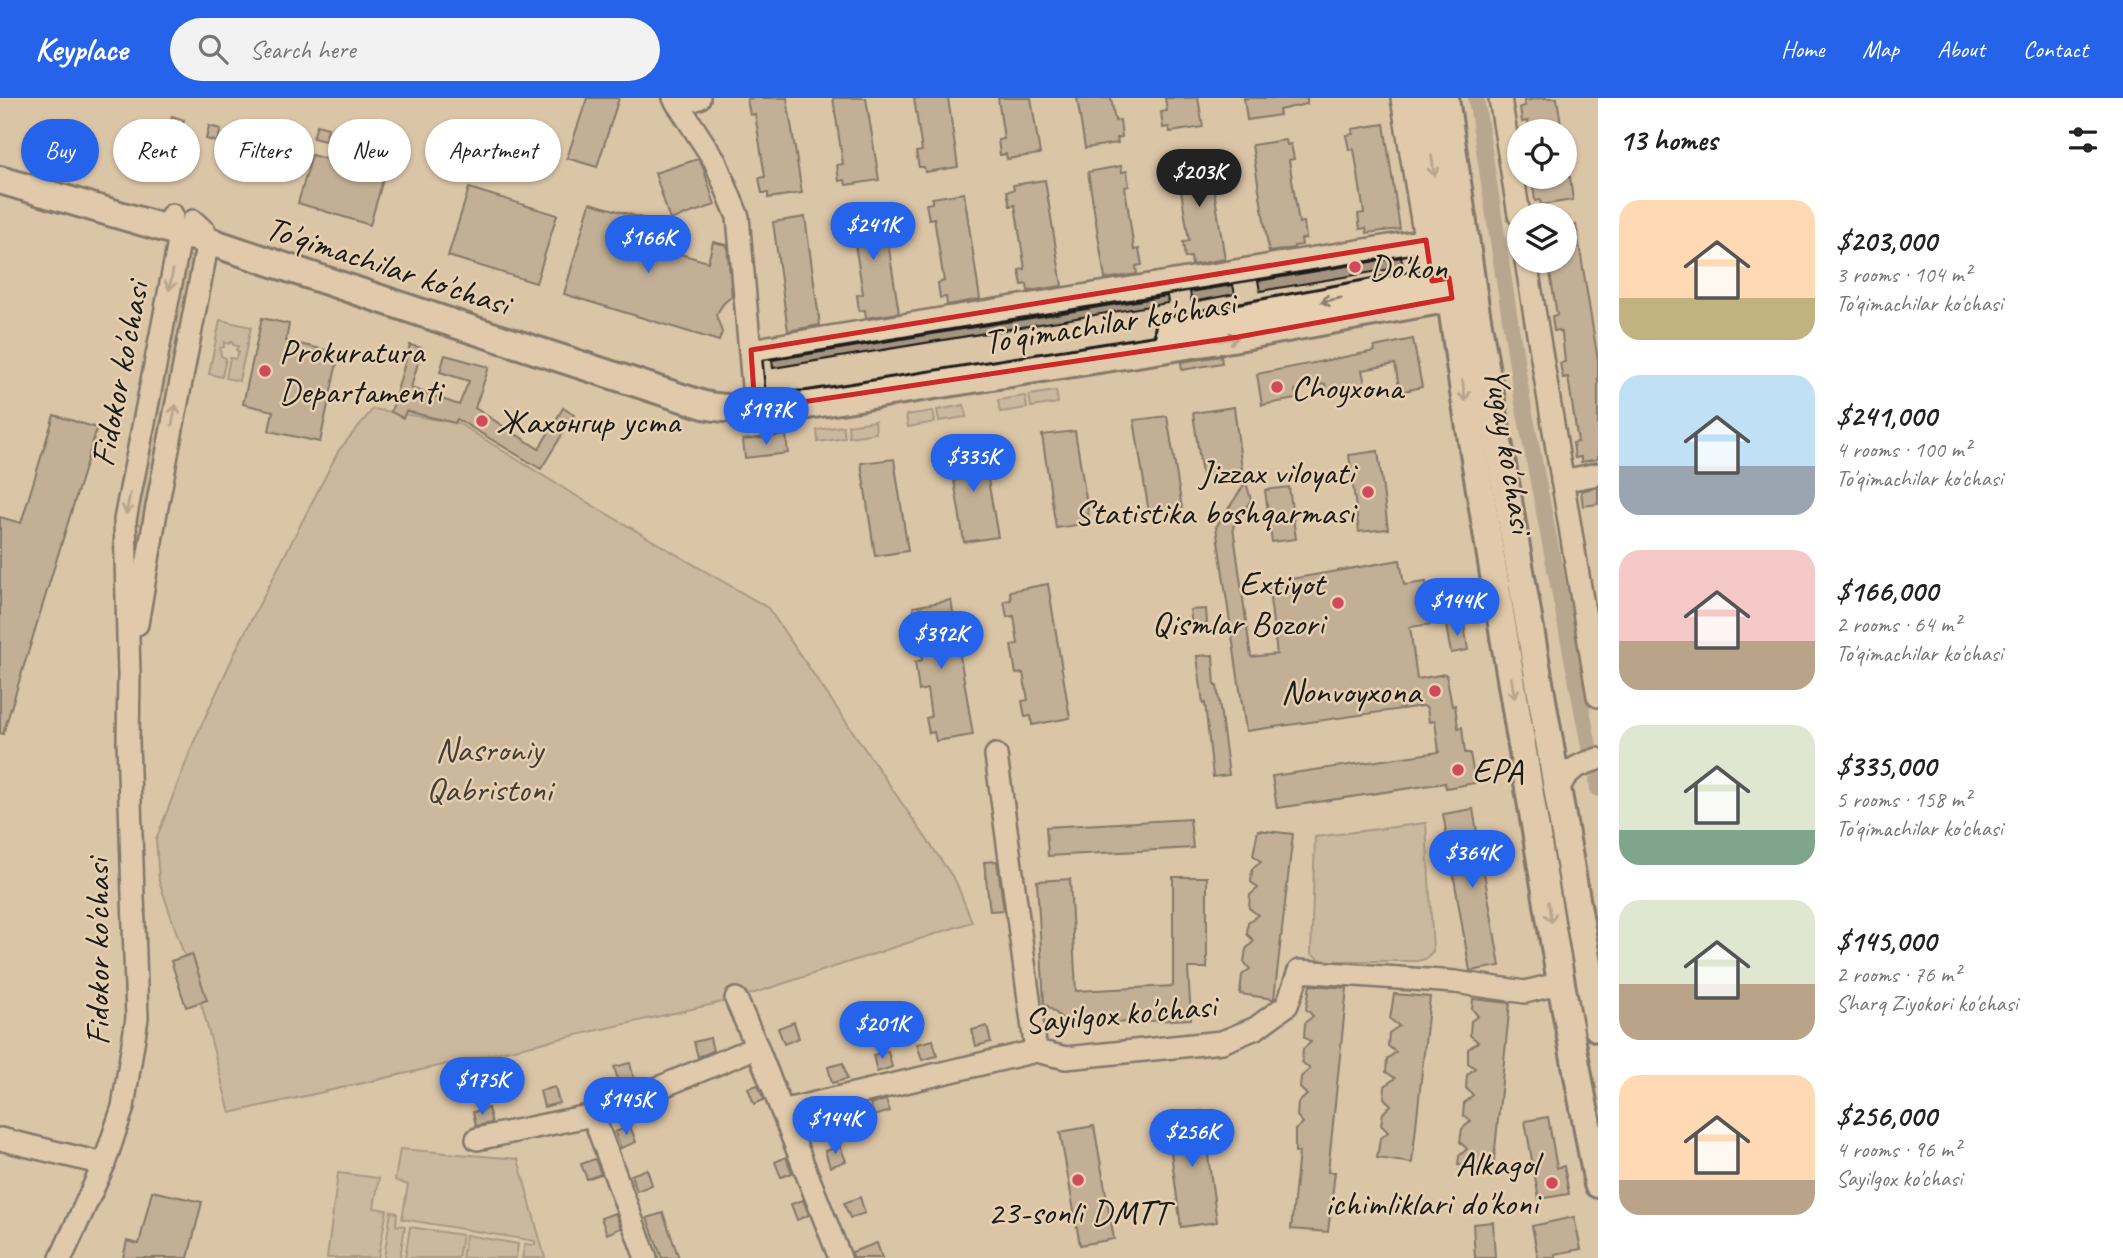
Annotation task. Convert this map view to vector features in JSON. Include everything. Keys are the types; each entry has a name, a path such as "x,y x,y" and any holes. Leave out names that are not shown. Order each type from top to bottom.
{"main road":[{"name":"Yugay ko'chasi","path":"1423,98 1455,285 1551,747 1598,1028"},
{"name":"Yugay ko'chasi","path":"1445,98 1464,392 1561,983 1598,1184"},
{"name":"To'qimachilar ko'chasi","path":"0,166 186,227 455,324 704,405 727,408 755,401 808,405 1226,339 1455,285"},
{"name":"To'qimachilar ko'chasi","path":"0,180 186,227"}],"street":[{"path":"699,98 676,102 715,161 738,217 755,401"},
{"path":"1402,98 1426,240 1455,285"},
{"path":"1500,98 1517,203"},
{"name":"Fidokor ko'chasi","path":"61,1258 104,1164 123,1107 137,1018 128,741 125,520 179,242 186,227"},
{"name":"Fidokor ko'chasi","path":"129,675 158,498 186,227"},
{"path":"751,350 1426,240"},
{"name":"Yugay ko'chasi","path":"1528,273 1598,696"},
{"path":"1562,481 1598,474"},
{"path":"1551,747 1576,766"},
{"path":"996,755 1036,1051"},
{"path":"1559,791 1565,776 1576,766 1598,759"},
{"name":"Sayilgox ko'chasi","path":"782,1111 1036,1051 1066,1058 1222,1042 1256,1028 1287,1005 1300,971 1455,982 1525,992 1561,983"},
{"path":"736,999 840,1258"},
{"path":"477,1139 593,1115 757,1047"},
{"path":"593,1115 646,1258"},
{"path":"0,1139 104,1164"}],"highlighted area":[{"path":"1426,240 1432,281 1449,278 1452,298 1238,337 755,409 751,350"}],"green space":[{"path":"186,255 194,260 144,522 138,525 134,520"},
{"path":"220,320 251,327 239,381 226,378 230,358 235,359 239,352 236,350 238,346 233,345 232,341 229,344 224,342 224,347 220,348 221,356 226,358 222,377 209,374"},
{"path":"1056,391 1058,403 1031,407 1029,395"},
{"path":"1025,396 1027,408 1000,412 998,400"},
{"path":"964,405 966,417 939,421 937,410"},
{"name":"Nasroniy Qabristoni","path":"373,409 458,423 768,608 956,882 972,922 736,999 230,1113 203,1010 159,881 156,840 195,739 239,644 339,450"},
{"path":"933,411 935,422 908,427 906,415"},
{"path":"875,421 876,433 849,437 848,425"},
{"path":"843,426 845,438 818,442 817,430"},
{"path":"1426,823 1433,951 1425,959 1417,961 1323,961 1311,954 1315,837"},
{"path":"400,1149 518,1159 545,1258 522,1258 525,1244 535,1245 535,1241 402,1219 408,1185 395,1180"},
{"path":"338,1173 379,1178 374,1208 387,1210 378,1258 327,1258"},
{"path":"391,1211 397,1213 396,1225 405,1226 400,1258 384,1258"},
{"path":"410,1227 462,1235 458,1258 405,1258"},
{"path":"466,1235 518,1244 516,1258 462,1258"}],"building":[{"path":"587,98 619,98 597,167 567,158"},
{"path":"787,98 802,193 768,198 768,193 762,193 759,178 765,177 755,114 750,115 747,99"},
{"path":"833,98 866,98 879,180 846,185 845,180 839,181 837,165 843,164"},
{"path":"914,98 948,98 958,167 925,172 924,167 919,167 916,152 922,151"},
{"path":"998,98 1031,98 1040,154 1007,159 1006,154 1000,155 998,140 1004,139"},
{"path":"1077,98 1111,98 1115,121 1120,120 1122,137 1117,138 1118,143 1085,148"},
{"path":"1165,98 1198,98 1203,127 1170,132 1169,127 1163,128 1161,112 1167,111"},
{"path":"1244,98 1307,98 1307,104 1279,110 1280,115 1247,120"},
{"path":"1557,98 1560,119 1522,119 1520,107 1525,106 1524,101"},
{"path":"1384,124 1400,229 1367,233 1366,228 1360,229 1358,214 1364,213 1354,149 1349,150 1346,135 1353,134 1352,129"},
{"path":"317,125 328,128 325,141 314,138"},
{"path":"209,126 214,127 214,141 206,139"},
{"path":"1286,140 1287,145 1291,144 1294,159 1289,160 1299,223 1304,222 1306,238 1301,239 1302,245 1269,252 1252,145"},
{"path":"1208,152 1225,259 1192,265 1191,257 1185,258 1183,242 1189,241 1179,178 1173,179 1171,163 1177,162 1176,157"},
{"path":"314,156 328,160 328,182 382,182 370,225 298,203 304,182 314,182"},
{"path":"698,159 715,205 670,220 655,173"},
{"path":"1121,166 1122,172 1127,171 1129,186 1125,187 1134,250 1139,249 1142,265 1136,266 1137,274 1105,279 1088,172"},
{"path":"1045,180 1062,286 1028,291 1027,284 1022,285 1019,270 1025,269 1015,205 1010,206 1007,191 1014,190 1013,185"},
{"path":"469,188 557,215 536,283 448,256"},
{"path":"1533,189 1572,189 1573,200 1554,203 1535,201"},
{"path":"964,193 980,299 947,305 946,297 940,298 938,283 944,281 934,218 929,219 926,204 932,203 932,198"},
{"path":"590,203 653,221 646,244 708,262 713,242 727,245 732,296 716,315 722,332 719,341 564,294"},
{"path":"882,205 899,313 866,318 865,310 859,311 857,295 863,294 853,231 848,232 845,216 851,215 850,210"},
{"path":"805,217 820,325 788,331 773,222"},
{"path":"1577,231 1598,360 1598,459 1581,462 1581,457 1575,458 1573,443 1578,442 1568,377 1563,378 1560,363 1565,362 1562,334 1559,330 1554,331 1552,316 1557,315 1550,273 1577,273"},
{"name":"Do'kon","path":"1401,257 1403,267 1260,291 1258,281"},
{"path":"1233,285 1235,294 1192,302 1190,292"},
{"path":"1167,296 1168,303 773,368 772,360"},
{"path":"262,318 289,324 286,341 339,353 320,442 269,431 273,411 243,404"},
{"path":"1413,339 1422,387 1400,392 1395,364 1362,370 1366,388 1327,396 1325,384 1295,390 1296,399 1262,405 1257,374 1375,351 1374,347"},
{"path":"410,345 422,348 411,388 459,405 469,381 440,372 445,355 489,367 475,408 539,449 563,408 574,415 541,469 457,419 455,423 406,411 403,418 391,412"},
{"path":"1221,356 1222,363 1182,370 1181,362"},
{"path":"1234,407 1242,469 1202,475 1193,413"},
{"path":"54,415 97,428 3,734 0,733 0,517 21,523"},
{"path":"1167,416 1182,508 1149,513 1134,420"},
{"path":"1075,431 1090,523 1056,528 1042,435"},
{"path":"786,435 788,453 745,458 743,440"},
{"path":"982,445 998,537 964,542 949,449"},
{"name":"Jizzax viloyati Statistika boshqarmasi","path":"1378,451 1388,529 1359,532 1349,455"},
{"path":"894,459 908,551 875,556 861,463"},
{"name":"Extiyot Qismlar Bozori","path":"1246,482 1251,500 1233,527 1251,657 1277,654 1268,583 1400,560 1404,585 1426,582 1432,624 1410,627 1417,679 1446,674 1458,728 1462,727 1465,753 1470,753 1475,783 1446,788 1445,783 1277,808 1272,776 1439,752 1435,721 1429,722 1427,708 1423,706 1246,731 1216,527"},
{"name":"Jizzax viloyati Statistika boshqarmasi","path":"1289,487 1296,539 1272,542 1265,490"},
{"path":"1598,487 1598,504 1583,506 1581,491"},
{"path":"1048,584 1070,718 1032,725 1031,716 1025,717 1022,701 1028,700 1023,673 1016,674 1011,645 1018,644 1014,616 1007,617 1004,601 1011,600 1010,591"},
{"path":"951,600 973,735 936,741 934,732 929,733 926,718 931,717 927,689 919,691 915,662 922,660 917,632 911,633 908,617 915,616 913,607"},
{"path":"1206,609 1207,624 1192,626 1190,610"},
{"path":"1464,624 1468,650 1451,653 1446,626"},
{"path":"1213,655 1215,686 1229,775 1213,777 1197,656"},
{"path":"1473,809 1500,966 1470,971 1443,814"},
{"path":"1190,819 1193,848 1048,856 1046,827"},
{"path":"1258,830 1293,834 1274,999 1240,994 1242,975 1250,969 1244,962 1246,949 1254,941 1247,934 1248,922 1258,915 1249,908 1250,895 1258,888 1251,882 1252,869 1261,862 1253,855"},
{"path":"997,861 1004,910 990,911 984,862"},
{"path":"1173,877 1207,877 1207,968 1188,968 1191,1019 1070,1025 1044,1003 1037,881 1070,879 1076,991 1173,986"},
{"path":"192,954 207,1000 186,1007 171,961"},
{"path":"1310,985 1347,988 1328,1172 1335,1172 1328,1232 1291,1229 1299,1152 1295,1152 1295,1130 1303,1123 1297,1116 1298,1103 1307,1095 1300,1088 1301,1077 1310,1069 1302,1062 1303,1049 1311,1042 1304,1037 1305,1023 1313,1016 1306,1009"},
{"path":"1394,994 1430,997 1412,1163 1377,1158 1380,1139 1388,1132 1381,1125 1383,1113 1391,1105 1384,1098 1385,1086 1395,1078 1386,1072 1387,1059 1396,1052 1388,1046 1389,1033 1399,1026 1390,1019"},
{"path":"1473,999 1510,1003 1493,1169 1458,1165 1459,1156 1467,1149 1460,1142 1462,1129 1471,1121 1463,1115 1464,1103 1473,1095 1466,1088 1467,1075 1475,1068 1468,1063 1468,1049 1478,1042 1470,1035 1471,1021 1478,1016 1472,1009"},
{"path":"794,1022 799,1038 784,1044 778,1028"},
{"path":"987,1026 991,1042 976,1046 972,1030"},
{"path":"710,1038 713,1051 698,1057 694,1042"},
{"path":"933,1040 937,1056 922,1060 917,1044"},
{"path":"888,1051 892,1067 877,1072 873,1055"},
{"path":"630,1063 634,1079 619,1083 614,1067"},
{"path":"843,1063 847,1079 832,1083 828,1067"},
{"path":"758,1085 764,1100 754,1104 748,1088"},
{"path":"555,1087 559,1103 544,1107 540,1091"},
{"path":"886,1100 890,1111 874,1116 870,1104"},
{"path":"488,1108 492,1123 476,1126 473,1112"},
{"path":"1202,1111 1217,1222 1181,1227 1166,1116"},
{"path":"1548,1117 1557,1168 1564,1166 1569,1194 1539,1199 1525,1121"},
{"path":"630,1126 636,1142 621,1148 615,1132"},
{"path":"1094,1126 1114,1239 1080,1245 1060,1132"},
{"path":"840,1146 846,1161 830,1167 825,1151"},
{"path":"786,1157 792,1173 781,1177 775,1162"},
{"path":"595,1159 601,1174 587,1179 581,1164"},
{"path":"647,1169 652,1185 637,1191 631,1175"},
{"path":"152,1191 202,1202 188,1258 123,1258 127,1241 139,1244"},
{"path":"860,1197 865,1213 850,1218 844,1203"},
{"path":"803,1200 809,1215 797,1220 791,1204"},
{"path":"615,1213 621,1228 607,1234 601,1218"},
{"path":"663,1213 679,1258 662,1258 647,1218"},
{"path":"1574,1217 1581,1249 1555,1254 1556,1258 1538,1258 1532,1226"},
{"path":"1493,1222 1495,1258 1475,1258 1473,1224"},
{"path":"877,1243 882,1258 853,1258 852,1252"}],"waterway":[{"path":"1476,98 1522,398 1589,746"},
{"path":"1597,780 1598,789"}],"place":[{"name":"Do'kon","path":"1355,267"},
{"name":"Prokuratura Departamenti","path":"265,371"},
{"name":"Choyxona","path":"1277,387"},
{"name":"Жахонгир уста","path":"482,421"},
{"name":"Jizzax viloyati Statistika boshqarmasi","path":"1368,492"},
{"name":"Extiyot Qismlar Bozori","path":"1338,603"},
{"name":"Nonvoyxona","path":"1435,691"},
{"name":"EPA","path":"1458,770"},
{"name":"23-sonli DMTT","path":"1078,1180"},
{"name":"Alkagol ichimliklari do'koni","path":"1552,1183"}]}
